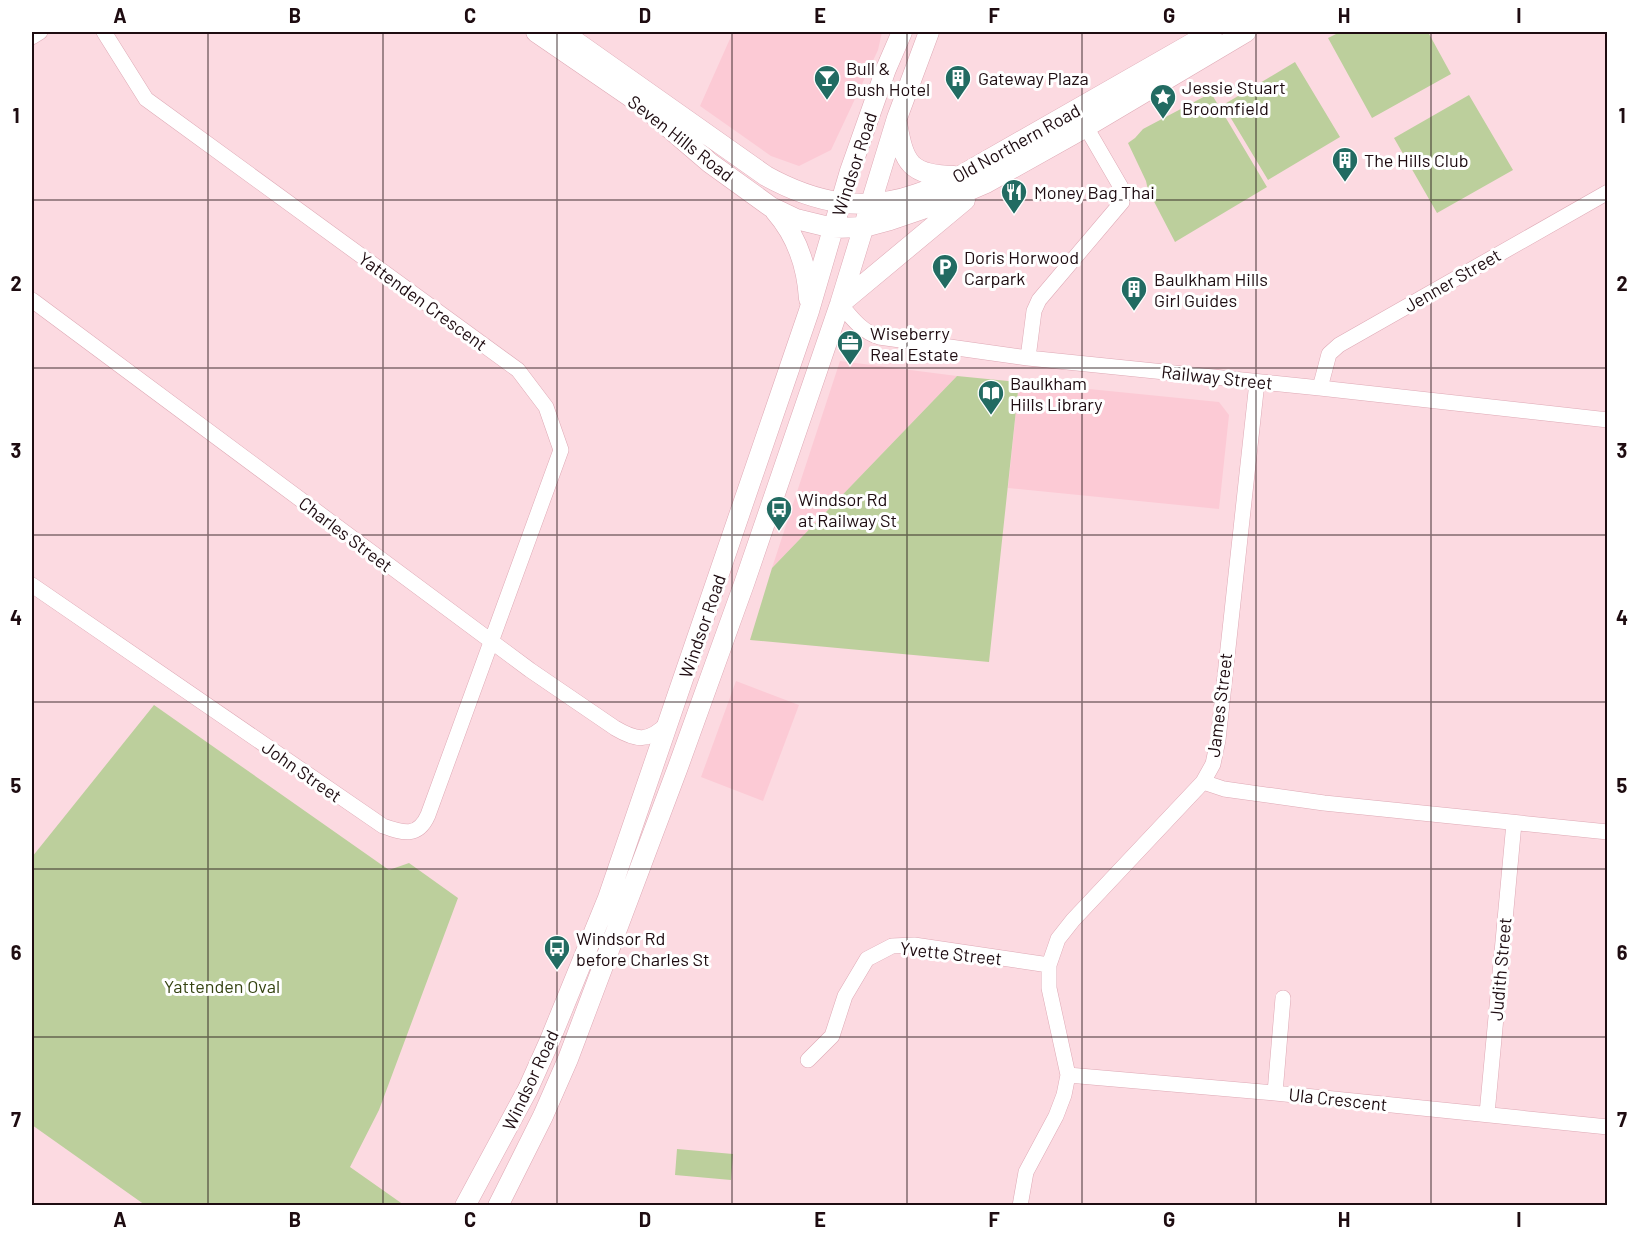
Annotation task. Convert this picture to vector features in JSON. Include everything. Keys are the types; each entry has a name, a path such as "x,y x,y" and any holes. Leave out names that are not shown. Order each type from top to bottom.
{"main road":[{"name":"Seven Hills Road","path":"536,32 641,104 710,163 771,207 796,219 833,228"},
{"name":"Seven Hills Road","path":"562,32 766,176 788,188 810,196 841,203"},
{"name":"Windsor Road","path":"465,1206 521,1103 550,1040 608,898 810,310 850,171 886,69 902,32"},
{"name":"Windsor Road","path":"498,1206 543,1116 592,1000 744,584 840,304 897,118 929,32"},
{"name":"Old Northern Road","path":"833,228 864,227 937,204 986,183 1246,32"},
{"name":"Old Northern Road","path":"841,203 886,202 918,194 960,176 1200,34"},
{"path":"897,118 904,156 915,167 932,176 960,176"},
{"path":"840,304 986,183"},
{"path":"771,207 784,221 798,248 806,272 810,310"}],"street":[{"path":"32,37 40,32"},
{"name":"Yattenden Crescent","path":"104,32 146,99 518,370 546,407 561,450 490,646"},
{"path":"1028,358 1034,311 1039,300 1122,202 1122,189 1086,127"},
{"name":"Jenner Street","path":"1320,388 1329,354 1339,345 1608,192"},
{"name":"Charles Street","path":"32,300 490,646 530,670 629,737 655,736 668,724"},
{"name":"Railway Street","path":"840,304 868,333 879,337 1028,358 1608,420"},
{"name":"James Street","path":"1068,1075 1049,988 1048,965 1058,939 1073,920 1203,782 1213,764 1218,740 1257,382"},
{"name":"John Street","path":"32,585 373,820 383,826 407,832 417,831 424,824 490,646"},
{"path":"1203,782 1250,794 1608,832"},
{"name":"Judith Street","path":"1487,1114 1514,823"},
{"name":"Yvette Street","path":"808,1060 832,1036 845,996 867,960 892,946 914,945 1048,965"},
{"path":"1275,1093 1283,998"},
{"path":"1020,1206 1026,1172 1056,1116 1068,1075"},
{"name":"Ula Crescent","path":"1068,1075 1275,1093 1608,1127"}],"shaded area":[{"path":"733,32 882,32 878,50 831,150 799,166 771,156 700,106"},
{"path":"840,361 957,376 772,568"},
{"path":"1019,382 1219,402 1229,415 1219,509 1008,488"},
{"path":"736,681 799,705 763,801 701,777"}],"green space":[{"path":"1340,32 1428,32 1451,74 1372,118 1328,38"},
{"path":"1295,62 1340,137 1268,180 1223,105"},
{"path":"1211,93 1267,187 1175,242 1148,190 1128,143 1143,129"},
{"path":"1469,95 1513,170 1437,213 1394,138"},
{"path":"957,376 1019,382 989,662 750,640 772,568"},
{"name":"Yattenden Oval","path":"154,705 389,870 409,863 458,898 379,1110 350,1167 404,1205 145,1205 32,1125 32,857"},
{"path":"677,1149 733,1154 731,1180 675,1175"}],"place":[{"name":"Bull & Bush Hotel","path":"827,101"},
{"name":"Gateway Plaza","path":"958,101"},
{"name":"Jessie Stuart Broomfield","path":"1163,120"},
{"name":"The Hills Club","path":"1345,183"},
{"name":"Money Bag Thai","path":"1014,215"},
{"name":"Doris Horwood Carpark","path":"945,290"},
{"name":"Baulkham Hills Girl Guides","path":"1134,312"},
{"name":"Wiseberry Real Estate","path":"850,366"},
{"name":"Baulkham Hills Library","path":"991,416"},
{"name":"Windsor Rd at Railway St","path":"779,532"},
{"name":"Windsor Rd before Charles St","path":"557,971"}]}
